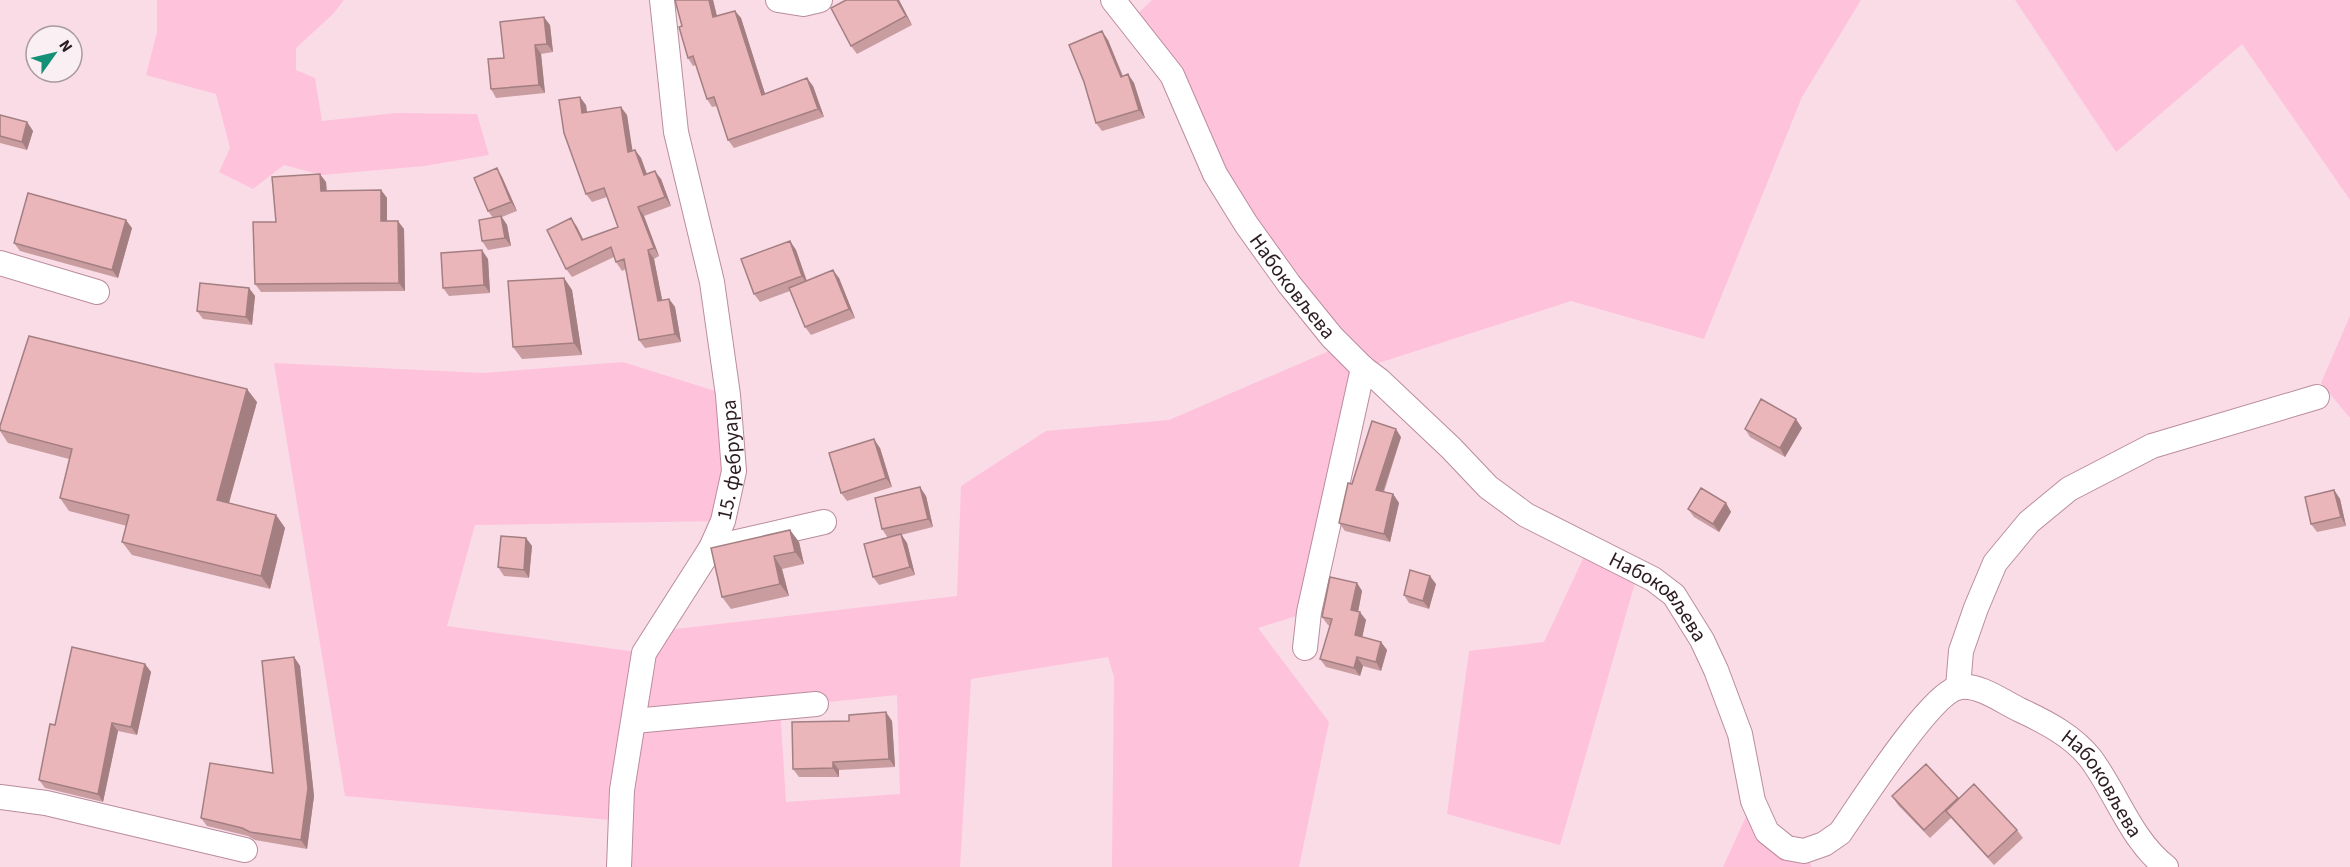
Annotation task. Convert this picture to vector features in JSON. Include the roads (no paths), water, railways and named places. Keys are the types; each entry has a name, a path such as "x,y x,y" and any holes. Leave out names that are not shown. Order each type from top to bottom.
{"street":[{"name":"15. фебруара","path":"619,867 622,790 644,653 711,548 723,521 734,471 728,395 712,282 676,132 662,0"},
{"path":"778,0 803,4 820,0"},
{"name":"Набоковљева","path":"1113,0 1172,75 1215,174 1246,224 1289,284 1332,336 1363,368 1379,380 1451,448 1488,487 1526,515 1653,579 1674,596 1702,640 1716,670 1740,734 1753,801 1767,832 1787,848 1804,851 1824,844 1840,833 1917,724 1958,687 1979,690 2038,718 2083,749 2106,781 2145,846 2166,867"},
{"path":"0,263 97,292"},
{"path":"1305,648 1309,612 1363,368"},
{"path":"1958,687 1961,651 1995,563 2029,522 2068,489 2152,446 2317,397"},
{"path":"711,548 824,522"},
{"path":"634,721 816,704"},
{"path":"0,797 46,803 245,850"}]}
